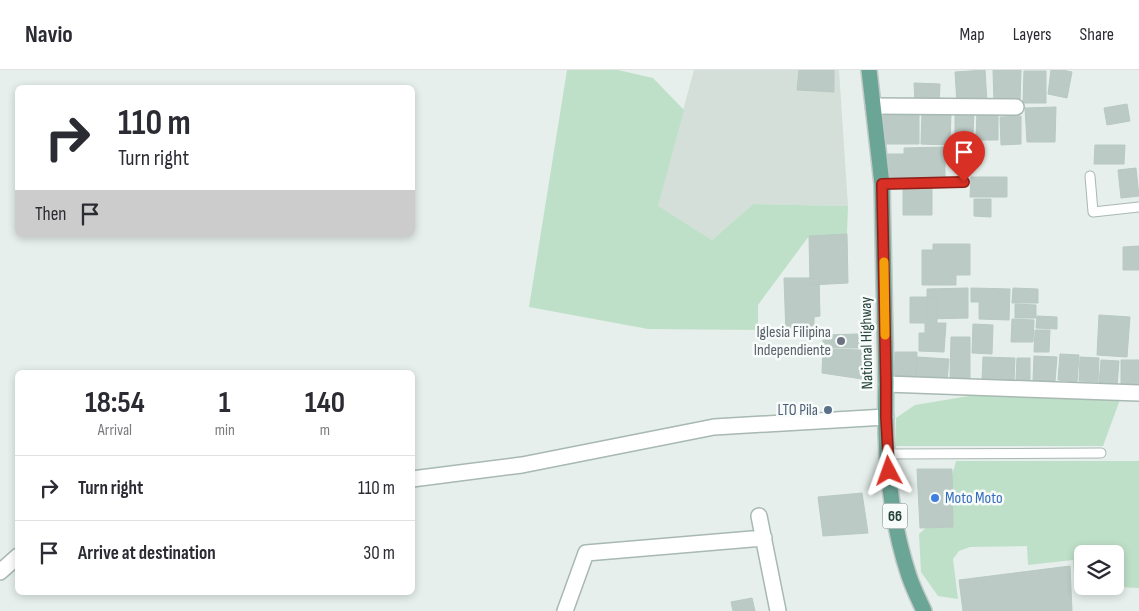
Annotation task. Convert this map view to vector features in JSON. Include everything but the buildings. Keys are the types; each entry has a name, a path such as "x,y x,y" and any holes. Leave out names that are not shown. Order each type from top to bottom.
{"main road":[{"name":"National Highway","path":"869,70 882,184 886,417 890,488 897,534 909,577 924,611"}],"street":[{"path":"873,106 1016,107"},
{"path":"886,384 1139,393"},
{"path":"415,479 522,465 714,427 886,417"},
{"path":"759,516 778,611"},
{"path":"566,611 586,553 764,538"},
{"path":"0,572 15,559"}],"lane":[{"path":"1090,176 1093,212 1139,207"},
{"path":"882,184 964,182"},
{"path":"887,454 1101,453"}],"shaded area":[{"path":"694,70 839,70 848,206 753,204 712,240 657,206"}],"green space":[{"path":"567,70 618,70 653,78 684,110 658,206 712,240 753,204 848,206 847,234 809,236 758,305 758,330 648,329 529,307"},
{"path":"975,395 1121,397 1103,446 895,446 896,418 915,405"},
{"path":"956,461 1139,461 1139,588 1124,587 1124,545 1074,545 1074,570 1073,560 1028,565 1027,546 970,547 959,551 953,559 958,599 938,596 921,572 919,534 942,513"}],"slow traffic":[{"path":"884,262 885,335"}],"place":[{"name":"Iglesia Filipina Independiente","path":"841,341"},
{"name":"LTO Pila","path":"828,410"},
{"name":"Moto Moto","path":"935,498"}],"route":[{"path":"889,471 886,417 882,184 964,182"}]}
